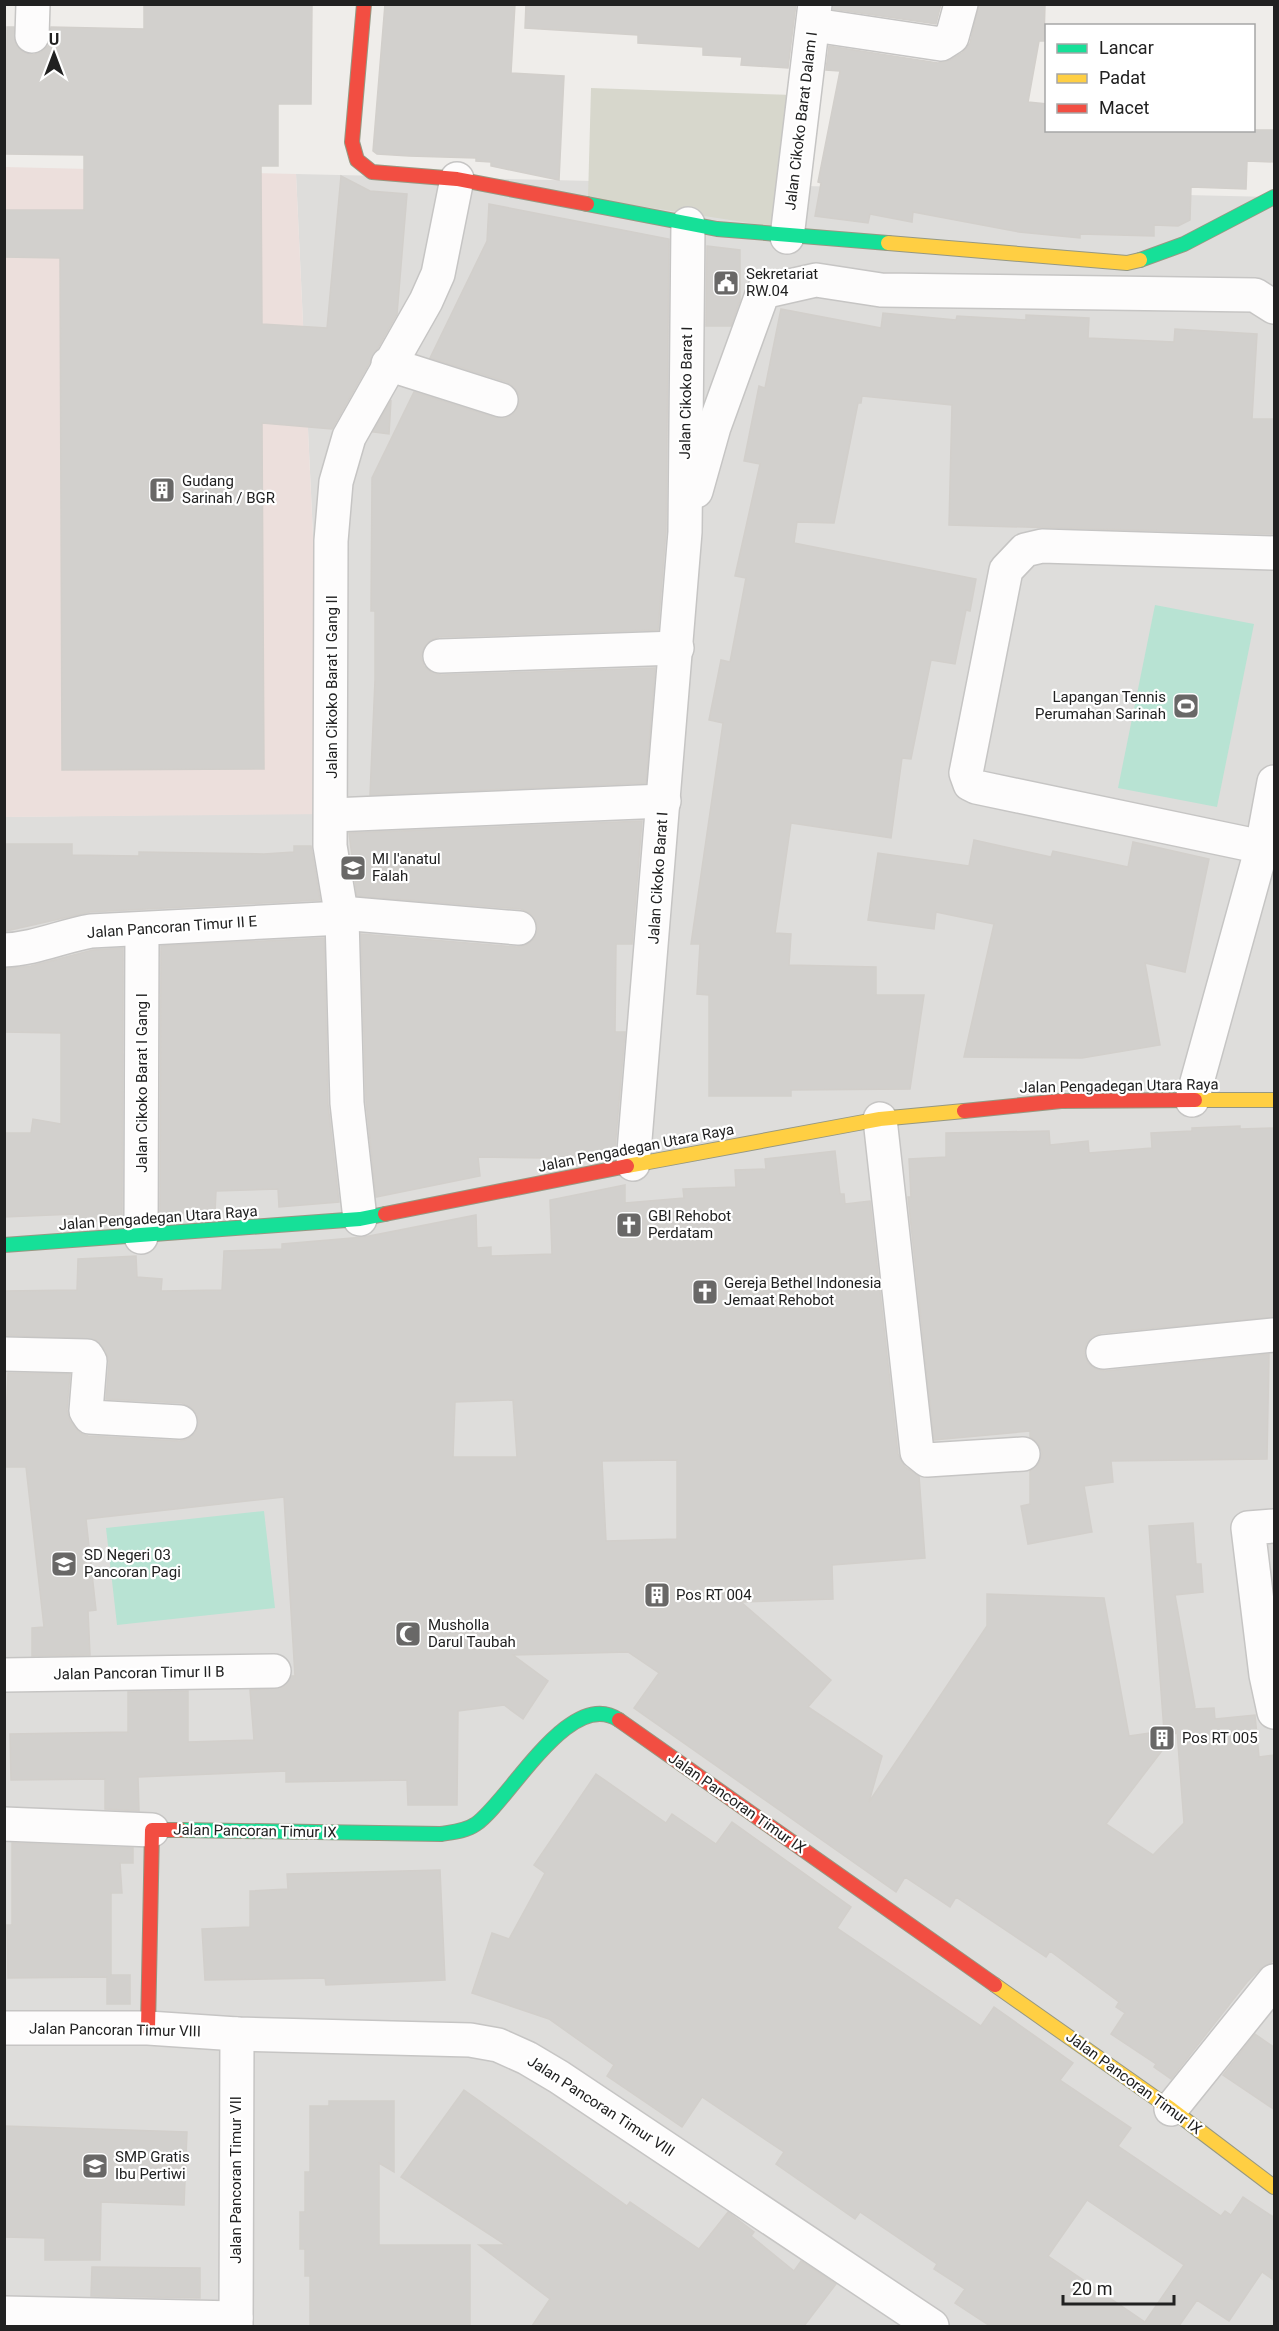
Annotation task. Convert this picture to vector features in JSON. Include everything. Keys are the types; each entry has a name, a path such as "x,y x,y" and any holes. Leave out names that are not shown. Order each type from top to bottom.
{"street":[{"path":"32,36 33,4"},
{"path":"364,4 352,142 353,156 361,167 372,172 457,179 688,224 787,237 1127,263 1148,260 1174,250 1245,208 1275,197"},
{"path":"814,15 940,44 952,37 961,4"},
{"name":"Jalan Cikoko Barat Dalam I","path":"787,237 800,114 814,15"},
{"name":"Jalan Cikoko Barat I Gang II","path":"360,1219 347,1103 341,915 330,846 332,815 331,541 336,482 349,437 388,364 426,301 438,274 457,179"},
{"name":"Jalan Cikoko Barat I","path":"633,1164 685,532 688,224"},
{"path":"685,532 714,427 763,292 816,280 881,290 1255,295 1275,308"},
{"path":"388,364 501,400"},
{"path":"1262,848 976,787 970,784 966,774 1006,570 1025,550 1042,546 1275,553"},
{"path":"440,656 677,648"},
{"path":"1192,1100 1262,848 1275,782"},
{"path":"332,815 664,801"},
{"name":"Jalan Pancoran Timur II E","path":"4,950 40,945 67,935 91,931 341,915 519,928"},
{"name":"Jalan Cikoko Barat I Gang I","path":"141,1237 142,929"},
{"name":"Jalan Pengadegan Utara Raya","path":"4,1245 141,1237 360,1219 633,1164 880,1119 1061,1101 1275,1100"},
{"path":"880,1119 917,1452 927,1460 1023,1455"},
{"path":"1103,1352 1275,1335"},
{"path":"4,1354 87,1356 90,1361 86,1411 90,1417 180,1422"},
{"path":"1261,1527 1266,1675 1275,1712"},
{"name":"Jalan Pancoran Timur II B","path":"4,1675 274,1671"},
{"name":"Jalan Pancoran Timur IX","path":"4,1824 152,1830 441,1834 476,1825 491,1812 569,1723 595,1713 613,1716 1171,2109 1275,2187"},
{"name":"Jalan Pancoran Timur IX","path":"148,2028 152,1830"},
{"path":"1171,2109 1275,1981"},
{"name":"Jalan Pancoran Timur VIII","path":"4,2028 148,2028 237,2034 442,2037 498,2046 527,2058 559,2077 932,2326"},
{"name":"Jalan Pancoran Timur VII","path":"236,2323 237,2034"},
{"path":"4,2313 236,2323"}],"shaded area":[{"path":"591,88 793,95 775,227 588,198"},
{"path":"5,167 296,174 326,814 5,817"},
{"path":"296,174 1274,197 1274,2326 5,2326 4,817 326,813"}],"green space":[{"name":"Lapangan Tennis Perumahan Sarinah","path":"1155,605 1254,624 1217,807 1118,788"},
{"path":"264,1511 275,1608 117,1625 106,1528"}],"building":[{"name":"Gudang Sarinah / BGR","path":"144,4 312,4 311,104 278,104 278,166 261,166 262,324 327,328 341,176 370,191 407,194 397,314 332,429 262,423 264,769 62,770 60,258 4,257 4,210 84,210 84,155 6,154 7,27 14,27 16,45 23,52 32,55 48,46 51,27 144,29"},
{"path":"385,4 515,4 511,73 564,76 559,180 491,166 491,162 476,161 476,158 377,154 373,151"},
{"path":"526,4 796,4 788,68 741,65 742,57 703,55 703,47 638,43 638,35 525,28"},
{"path":"833,4 941,4 936,24 833,9"},
{"path":"979,4 1045,4 1044,41 1039,41 1028,102 1045,104 1045,132 1255,132 1255,130 1275,130 1275,162 1247,161 1246,189 1191,187 1190,220 1178,226 1154,225 1154,236 1080,234 1080,238 1019,232 913,212 912,222 870,214 868,223 815,216 821,183 818,182 840,71 826,70 829,46 938,63 950,60 962,53 970,43"},
{"path":"489,204 669,239 666,531 658,630 439,637 431,640 424,647 421,657 424,666 431,672 441,675 655,668 646,783 370,795 375,680 375,611 371,611 372,478 414,392 496,418 506,418 513,414 519,405 519,395 515,388 507,382 430,358 487,241"},
{"name":"Sekretariat RW.04","path":"707,246 740,250 740,300 731,326 706,326"},
{"path":"781,309 881,328 883,313 956,320 957,316 1026,320 1026,315 1089,318 1088,338 1174,342 1175,329 1257,334 1252,419 1275,419 1275,534 949,525 952,405 862,396 861,403 858,403 834,523 797,522 794,543 976,579 970,611 966,610 955,664 931,660 911,759 902,758 891,838 791,823 775,933 791,934 789,965 876,967 876,995 924,995 910,1089 791,1090 791,1096 709,1096 709,995 697,994 700,944 691,944 723,723 709,720 721,660 730,662 746,578 735,576 760,464 744,461 759,386 765,388"},
{"path":"391,400 389,434 373,432"},
{"path":"642,821 632,944 616,944 615,1032 625,1032 615,1149 548,1162 548,1158 478,1157 480,1176 376,1197 366,1102 361,934 517,947 526,945 534,939 538,929 530,913 521,909 357,896 349,833"},
{"path":"974,840 1051,857 1053,851 1128,867 1133,842 1209,859 1185,972 1145,963 1160,1045 1082,1058 964,1057 994,924 936,912 934,929 868,920 878,853 969,866"},
{"path":"4,844 72,844 72,855 139,856 139,852 264,854 294,852 294,846 311,846 320,900 90,912 6,931"},
{"path":"324,938 328,1104 339,1202 279,1207 278,1189 216,1191 215,1212 160,1215 161,946"},
{"path":"123,948 122,1219 76,1222 76,1214 4,1217 4,1133 31,1133 33,1119 61,1124 61,1033 4,1032 5,969 31,966 93,950"},
{"path":"1240,1126 1240,1129 1275,1128 1275,1317 1101,1333 1092,1337 1086,1344 1084,1353 1088,1363 1096,1369 1105,1371 1269,1354 1267,1459 1111,1461 1113,1482 1084,1486 1092,1532 1028,1544 1021,1506 1030,1504 1030,1471 1039,1463 1042,1453 1038,1443 1030,1437 1030,1431 934,1440 908,1197 911,1197 909,1159 946,1157 946,1133 1049,1131 1050,1145 1088,1141 1089,1153 1152,1148 1151,1133"},
{"path":"835,1151 840,1194 844,1194 845,1204 870,1201 898,1454 905,1467 919,1476 925,1558 832,1565 833,1599 741,1602 831,1680 808,1707 882,1756 869,1802 987,1626 987,1594 1104,1598 1129,1736 1164,1731 1149,1526 1193,1523 1196,1564 1201,1564 1203,1592 1175,1595 1195,1707 1193,1709 1214,1708 1215,1719 1255,1715 1259,1757 1275,1755 1275,1960 1260,1969 1247,1982 1171,2079 1154,2067 1156,2064 1111,2034 1125,2013 1116,2007 1119,2002 1050,1951 1046,1957 956,1897 950,1907 905,1877 896,1892 634,1708 659,1673 628,1652 513,1655 548,1681 523,1719 504,1705 458,1711 457,1805 408,1805 407,1780 286,1782 286,1771 138,1777 139,1811 105,1809 105,1779 11,1780 10,1734 128,1732 128,1692 188,1691 188,1742 254,1740 250,1690 283,1687 291,1676 295,1676 284,1497 86,1519 96,1610 88,1611 90,1655 32,1656 32,1628 44,1627 26,1467 4,1467 8,1373 70,1374 67,1410 70,1421 80,1433 88,1436 180,1441 188,1439 195,1433 199,1422 197,1414 191,1407 182,1403 106,1399 109,1362 106,1351 96,1340 4,1335 4,1291 77,1290 78,1259 136,1256 137,1277 162,1279 161,1291 222,1290 224,1251 282,1249 282,1244 364,1237 476,1215 477,1248 491,1247 491,1256 552,1254 550,1200 625,1185 625,1203 684,1198 683,1189 736,1187 735,1170 766,1169 765,1159","holes":["513,1400 517,1457 453,1457 455,1402","677,1460 677,1539 606,1541 602,1461","1177,1731 1184,1823 1153,1855 1106,1824"]},
{"path":"596,1774 666,1823 672,1814 716,1844 732,1822 851,1907 837,1928 981,2026 994,2007 1073,2063 1060,2080 1131,2128 1118,2146 1221,2216 1225,2211 1231,2215 1243,2197 1275,2218 1275,2281 1262,2272 1229,2321 1197,2300 1179,2326 990,2326 955,2303 965,2289 934,2269 937,2264 860,2212 855,2219 776,2164 784,2152 702,2097 682,2127 607,2076 614,2065 549,2019 472,1993 492,1933 509,1939 545,1873 534,1865","holes":["1087,2200 1184,2265 1145,2322 1048,2256"]},
{"path":"12,1843 133,1848 133,1863 120,1863 122,1893 111,1893 111,1975 130,1975 130,2004 107,2004 107,1977 8,1978 7,1925 12,1925"},
{"path":"440,1870 445,1980 326,1985 325,1978 205,1980 202,1929 250,1927 250,1891 288,1889 287,1874"},
{"path":"1255,2034 1275,2048 1275,2110 1223,2075"},
{"path":"464,2090 627,2206 630,2202 699,2249 728,2212 754,2232 751,2236 794,2271 801,2261 836,2284 804,2326 532,2326 550,2299 479,2245 506,2245 401,2177"},
{"path":"329,2101 394,2101 394,2172 379,2163 379,2245 470,2245 470,2326 310,2326 310,2276 305,2276 305,2249 300,2249 300,2212 305,2212 305,2172 310,2172 310,2106 329,2106"},
{"name":"SMP Gratis Ibu Pertiwi","path":"4,2126 187,2132 184,2205 101,2202 100,2260 45,2260 45,2238 4,2237"},
{"path":"92,2267 200,2268 200,2298 91,2296"}],"traffic: fast":[{"path":"1140,260 1184,244 1274,197"},
{"path":"587,204 717,229 888,243"},
{"path":"4,1245 360,1219 385,1214"},
{"path":"181,1830 441,1834 459,1831 476,1824 490,1811 542,1750 561,1732 581,1719 600,1714 619,1720"}],"traffic: slow":[{"path":"888,243 1127,263 1140,260"},
{"path":"1195,1100 1274,1100"},
{"path":"627,1166 880,1119 964,1111"},
{"path":"995,1985 1171,2109 1274,2187"}],"traffic: jam":[{"path":"364,4 352,142 357,160 372,172 457,179 587,204"},
{"path":"964,1111 1061,1101 1195,1100"},
{"path":"385,1214 627,1166"},
{"path":"619,1720 995,1985"},
{"path":"148,2028 152,1830 181,1830"}],"place":[{"name":"Sekretariat RW.04","path":"726,283"},
{"name":"Gudang Sarinah / BGR","path":"162,490"},
{"name":"Lapangan Tennis Perumahan Sarinah","path":"1186,706"},
{"name":"MI I'anatul Falah","path":"353,868"},
{"name":"GBI Rehobot Perdatam","path":"629,1225"},
{"name":"Gereja Bethel Indonesia Jemaat Rehobot","path":"705,1292"},
{"name":"SD Negeri 03 Pancoran Pagi","path":"64,1564"},
{"name":"Pos RT 004","path":"657,1595"},
{"name":"Musholla Darul Taubah","path":"408,1634"},
{"name":"Pos RT 005","path":"1162,1738"},
{"name":"SMP Gratis Ibu Pertiwi","path":"95,2166"}]}
